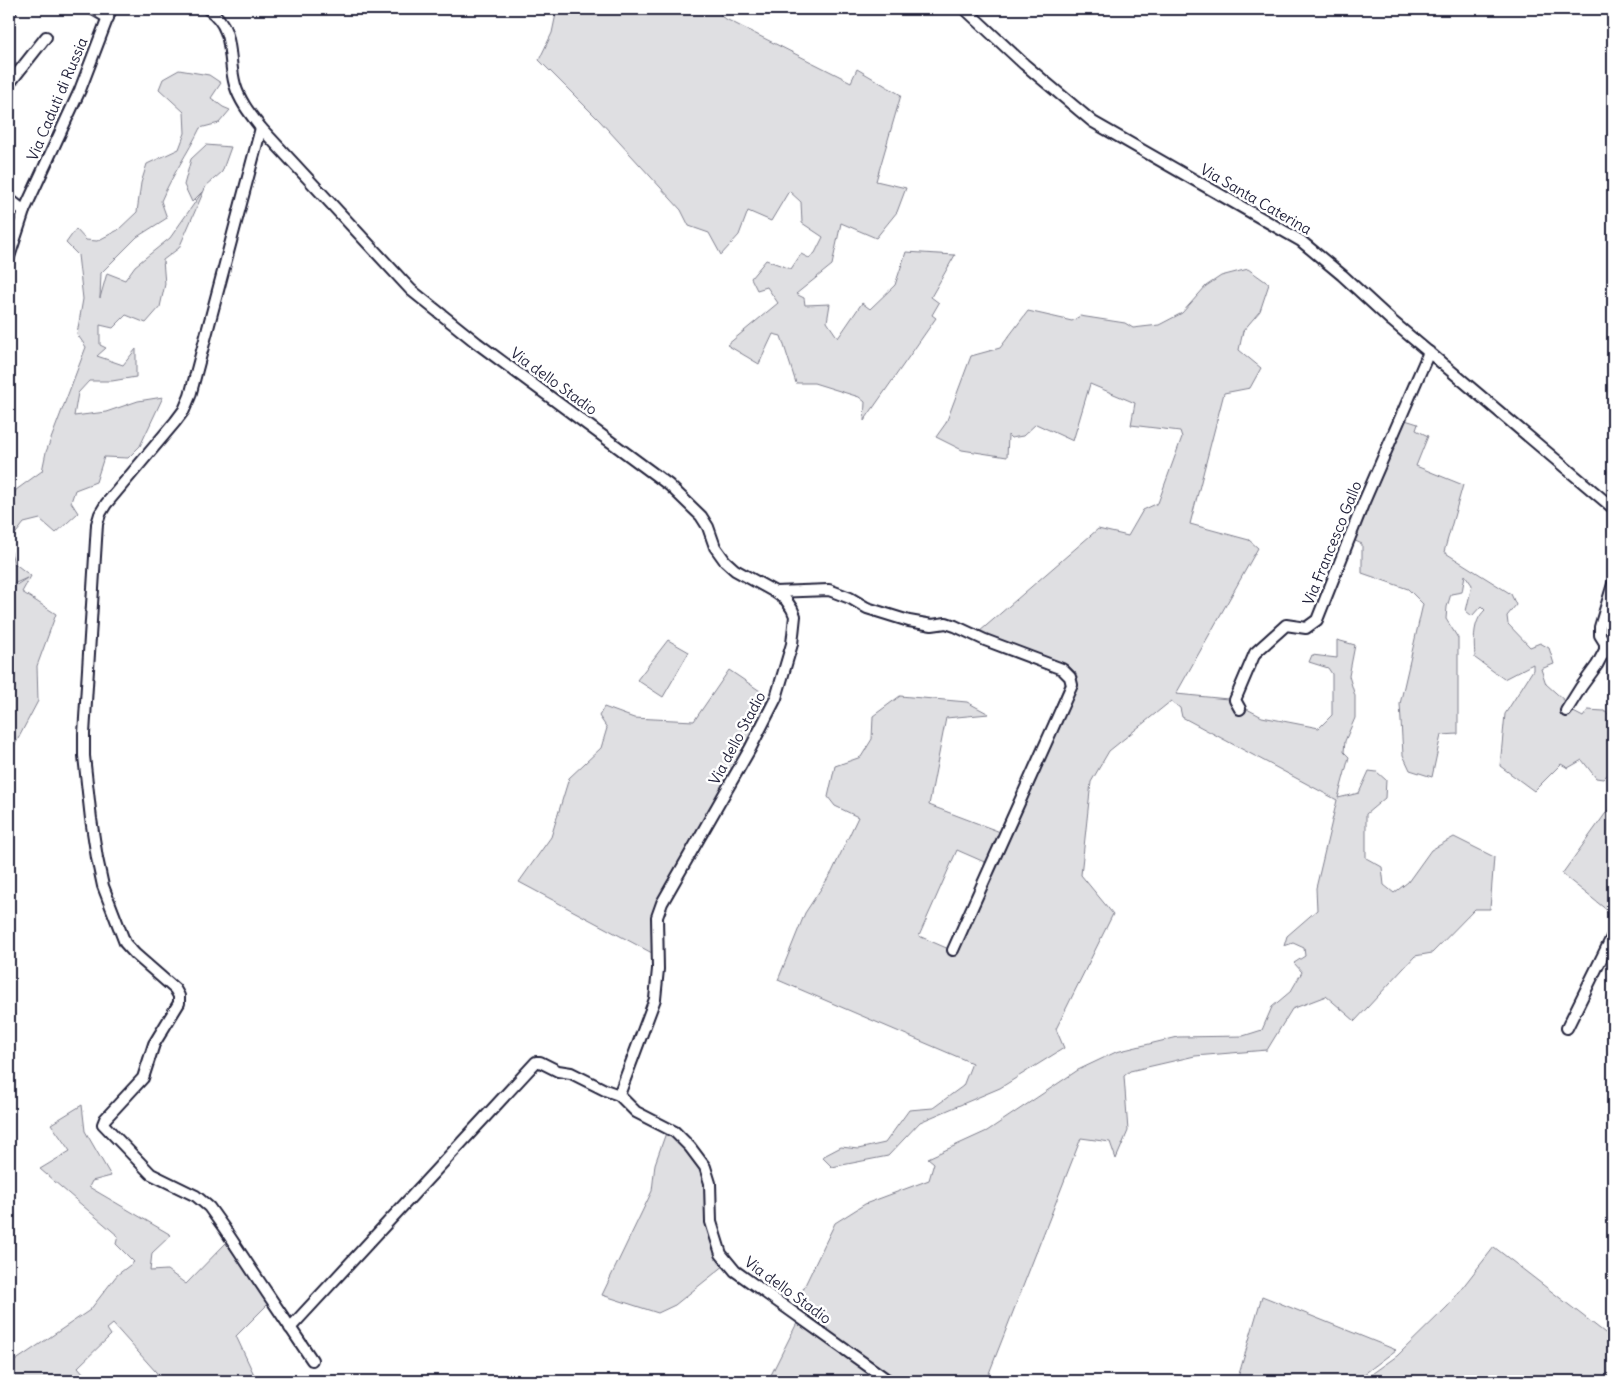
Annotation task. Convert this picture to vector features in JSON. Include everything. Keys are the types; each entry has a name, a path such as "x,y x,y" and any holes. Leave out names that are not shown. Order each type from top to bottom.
{"street":[{"path":"9,13 11,9"},
{"path":"93,9 109,14"},
{"name":"Via dello Stadio","path":"208,9 218,17 226,32 232,72 242,103 261,128 411,290 477,343 669,485 701,516 708,527 715,547 725,561 735,570 786,600 795,616 792,644 777,696 750,749 662,903 657,917 658,969 655,999 619,1095 636,1112 674,1132 690,1146 705,1167 710,1183 711,1222 721,1254 735,1271 889,1381"},
{"name":"Via Santa Caterina","path":"965,9 1024,64 1093,122 1301,241 1342,275 1392,321 1613,508"},
{"name":"Via Caduti di Russia","path":"9,257 24,211 80,90 109,14"},
{"path":"9,84 46,37"},
{"path":"261,128 187,403 175,422 106,504 97,524 84,756 97,858 103,886 125,943 175,989 179,996 179,1003 173,1015 154,1044 143,1078 105,1119 103,1124 150,1174 196,1196 209,1207 312,1360"},
{"path":"9,199 24,211"},
{"name":"Via Francesco Gallo","path":"1240,709 1235,700 1255,653 1286,625 1306,628 1317,620 1363,504 1429,352"},
{"path":"1566,711 1597,666 1605,650 1605,643 1600,635 1600,627 1613,584"},
{"path":"775,592 829,590 850,598 867,608 909,621 932,625 946,623 985,640 1049,663 1062,669 1070,677 1072,685 953,950"},
{"path":"1567,1028 1613,935"},
{"path":"290,1328 536,1062 540,1062 558,1071 571,1073 619,1095"}],"shaded area":[{"path":"557,9 717,9 722,17 851,82 857,69 901,95 876,181 906,188 897,212 876,238 841,223 832,265 796,294 804,298 805,305 830,304 827,322 838,338 862,303 870,309 895,285 906,252 955,255 931,297 939,303 932,315 936,318 864,421 865,402 859,397 814,383 796,383 781,336 773,334 759,364 727,345 778,303 767,287 757,290 751,278 766,260 791,269 801,254 809,258 815,253 823,237 802,223 801,202 789,191 771,221 748,211 739,235 721,255 709,233 689,226 681,210 599,120 539,60 552,33"},
{"path":"179,70 209,75 221,83 211,98 230,110 219,123 200,128 161,201 167,218 137,237 101,273 100,298 107,273 125,280 135,266 170,238 203,191 192,202 184,185 191,159 206,145 231,147 222,172 206,186 179,248 163,260 165,284 160,307 146,323 126,315 113,328 100,325 100,345 106,348 97,356 123,365 136,349 136,377 112,381 89,381 78,393 74,416 106,412 138,401 163,397 140,446 128,458 104,457 96,482 75,490 71,502 78,513 56,533 40,519 24,523 9,542 9,508 16,490 42,471 46,452 86,347 77,334 83,299 78,255 66,243 76,229 86,240 97,241 118,230 137,212 141,183 147,164 179,149 185,133 184,112 159,89 163,79"},
{"path":"1248,269 1269,284 1260,311 1243,331 1239,350 1261,368 1250,388 1224,393 1190,524 1249,540 1258,548 1176,694 1228,699 1262,717 1319,728 1332,715 1332,674 1328,668 1309,662 1312,655 1337,658 1337,640 1355,645 1349,676 1355,696 1355,718 1345,741 1344,752 1349,757 1338,798 1359,793 1369,771 1377,772 1386,780 1385,798 1366,814 1366,858 1382,867 1384,885 1394,893 1408,882 1431,850 1454,837 1494,857 1490,909 1475,909 1432,953 1415,956 1355,1021 1326,996 1292,1009 1267,1050 1195,1056 1130,1071 1124,1076 1128,1131 1116,1159 1110,1142 1081,1138 986,1381 898,1381 794,1308 835,1223 865,1204 929,1180 934,1163 928,1158 987,1131 1078,1070 1116,1052 1178,1037 1243,1036 1262,1030 1272,1007 1291,991 1302,972 1294,963 1305,956 1304,948 1293,943 1284,946 1287,936 1317,910 1316,888 1337,800 1182,717 1180,708 1171,701 1109,751 1091,782 1081,875 1113,914 1056,1029 1064,1048 1000,1088 920,1122 888,1156 832,1167 822,1157 841,1147 858,1149 885,1143 909,1110 933,1108 963,1086 972,1063 778,980 805,913 832,872 858,817 835,806 828,797 835,766 861,757 872,739 873,716 900,696 967,702 989,714 946,718 929,805 1003,833 1067,679 1076,673 1068,665 979,632 1098,529 1128,536 1143,510 1158,503 1182,437 1180,431 1131,425 1135,403 1090,384 1073,441 1036,424 1023,436 1011,438 1008,435 1007,457 962,450 936,437 946,423 971,356 1000,348 1028,311 1072,321 1080,316 1125,323 1133,328 1159,325 1182,313 1206,286 1221,276","holes":["957,850 989,864 951,950 919,936"]},
{"path":"1402,419 1418,424 1416,430 1428,436 1416,466 1463,485 1444,552 1511,594 1516,605 1507,616 1508,624 1530,647 1540,643 1549,648 1554,664 1541,669 1546,684 1565,701 1562,706 1583,717 1588,710 1604,711 1613,717 1613,769 1603,779 1596,778 1582,760 1568,768 1561,764 1534,791 1500,766 1505,714 1533,670 1533,664 1504,679 1475,658 1474,639 1476,626 1485,610 1481,606 1472,616 1466,611 1472,585 1465,575 1462,592 1451,594 1446,619 1458,638 1458,734 1441,735 1432,777 1410,770 1403,755 1400,704 1423,604 1408,589 1362,573 1362,544 1351,539"},
{"path":"9,545 14,563 31,576 22,592 56,614 37,666 38,701 9,756 9,590 27,578 9,586"},
{"path":"668,640 689,652 663,697 637,680"},
{"path":"729,670 769,697 756,732 655,910 652,953 519,882 551,837 569,778 601,748 607,728 599,716 604,707 634,718 694,721"},
{"path":"1613,803 1613,915 1562,874"},
{"path":"82,1105 85,1131 111,1176 92,1181 89,1187 171,1235 152,1253 150,1271 167,1270 186,1284 226,1243 269,1303 236,1336 257,1381 161,1381 156,1372 113,1324 107,1329 111,1335 78,1367 90,1381 9,1381 9,1365 90,1310 117,1275 134,1262 116,1244 118,1236 40,1169 70,1151 51,1124"},
{"path":"667,1130 693,1153 703,1168 725,1265 675,1305 658,1313 602,1295 652,1191 655,1164"},
{"path":"1494,1247 1613,1339 1613,1381 1362,1381 1397,1356 1448,1306"},
{"path":"1262,1296 1396,1350 1355,1381 1237,1381"},
{"path":"799,1319 889,1381 768,1381"}]}
